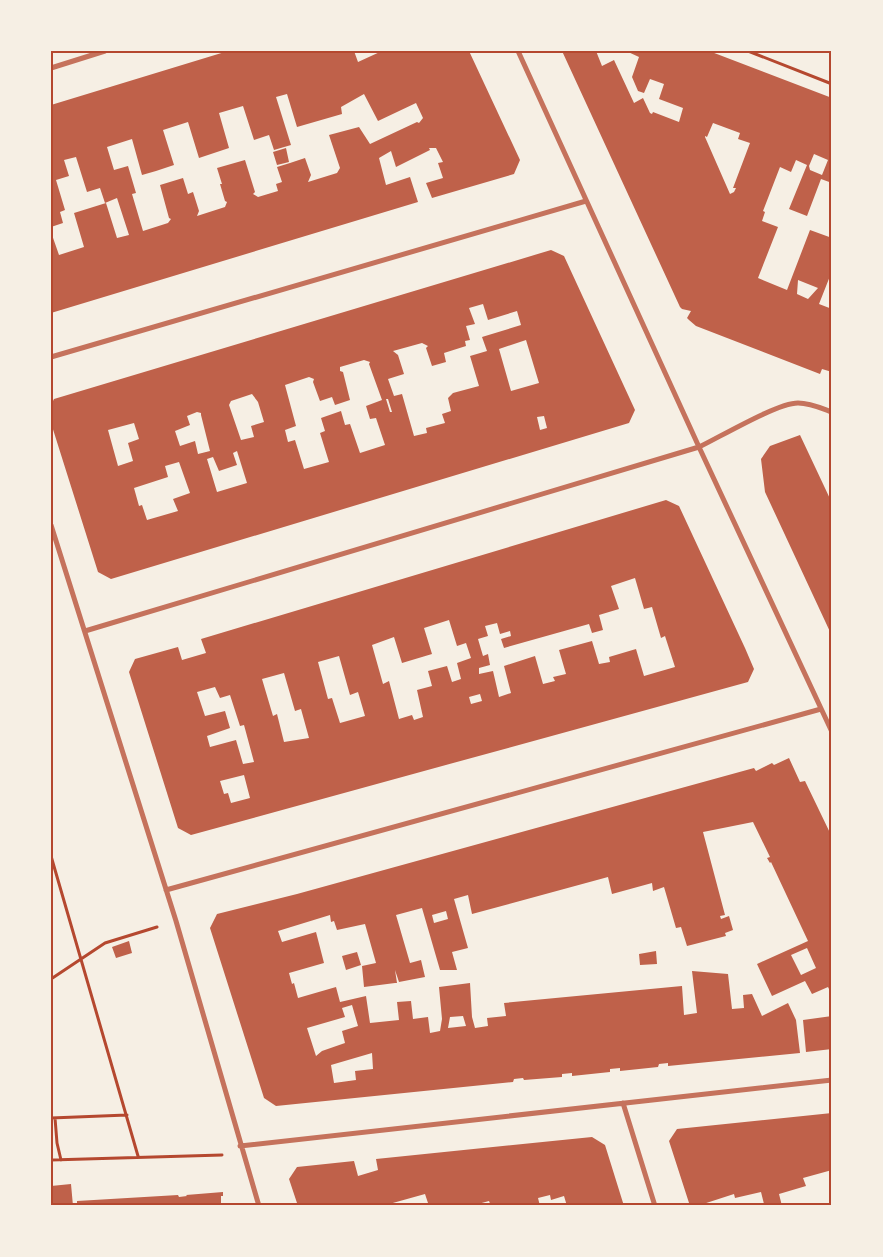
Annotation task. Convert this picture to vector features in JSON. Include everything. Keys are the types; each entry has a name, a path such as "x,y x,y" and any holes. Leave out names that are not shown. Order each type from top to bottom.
{"street":[{"path":"51,68 105,51"},
{"path":"518,51 699,448 832,732"},
{"path":"51,357 586,201"},
{"path":"85,632 699,448 772,411 796,403 815,405 832,412"},
{"path":"51,525 176,921 259,1206"},
{"path":"166,890 821,709"},
{"path":"240,1146 832,1080"},
{"path":"623,1103 655,1206"}],"path":[{"path":"748,51 832,84"},
{"path":"51,856 138,1156"},
{"path":"51,980 105,943 176,921"},
{"path":"61,1160 53,1118 127,1115"},
{"path":"51,1160 225,1155 240,1146"}],"building":[{"path":"228,51 354,51 358,62 382,51 469,51 520,160 514,174 432,198 426,183 443,178 438,163 443,162 436,148 429,148 430,150 396,167 391,151 379,158 386,185 410,177 418,202 51,313 51,232 59,255 84,247 74,213 106,203 117,238 129,235 117,198 105,203 100,188 87,192 76,157 64,160 69,176 56,180 65,210 60,212 63,223 51,227 51,105","holes":["287,94 297,127 342,114 341,107 364,94 378,121 416,103 423,118 419,123 417,122 370,144 359,127 329,135 340,168 337,173 308,182 311,175 305,158 277,167 282,182 276,184 278,191 258,197 253,194 255,192 245,160 217,168 222,184 220,184 225,201 227,202 225,207 197,216 199,211 193,192 188,194 183,178 160,185 169,218 171,219 168,223 143,231 132,194 136,193 128,166 114,170 107,147 132,139 142,175 156,171 174,165 163,130 188,122 199,158 229,148 219,113 243,106 254,140 269,135 274,150 291,145 276,97"]},
{"path":"562,51 596,51 602,66 614,60 634,103 643,98 650,113 652,114 653,112 679,122 683,108 659,99 664,84 650,79 644,93 638,91 632,77 639,57 626,51 709,51 832,98 832,183 821,179 807,216 789,209 807,165 796,160 791,172 780,167 763,211 765,212 762,221 778,227 758,278 787,290 810,230 832,238 832,271 819,304 832,309 832,372 822,369 820,374 696,326 687,318 691,311 680,307","holes":["713,123 740,133 738,139 750,143 733,188 736,188 730,194 705,137 707,137","814,154 828,160 822,175 810,170 809,166","798,280 818,288 808,299 797,294"]},
{"path":"286,148 289,162 277,165 273,152"},
{"path":"551,250 564,256 635,410 629,423 111,579 98,572 51,423 51,405 54,399","holes":["483,304 488,320 517,311 521,325 482,337 487,351 470,356 479,386 453,393 448,398 451,411 442,414 445,423 426,428 427,433 414,436 402,394 394,396 388,379 404,374 398,355 393,351 422,343 428,346 426,348 432,366 446,362 444,353 466,346 465,341 470,340 466,326 475,324 469,308","526,340 539,383 511,391 499,349","364,360 370,362 369,364 382,400 366,406 370,419 376,418 385,445 360,453 350,424 345,425 341,411 321,418 325,431 320,433 329,462 304,469 295,440 288,442 285,430 296,426 285,385 309,377 314,379 313,382 320,401 332,397 335,405 350,400 343,372 340,371 340,367","252,394 258,402 264,422 251,426 254,437 241,440 229,405 231,401","386,399 388,399 392,412 390,412","197,412 201,413 210,451 198,454 195,441 180,446 175,431 190,425 187,416","544,416 547,428 540,430 537,417","134,423 139,439 128,443 133,461 118,466 108,430","237,451 247,483 217,492 207,459 213,457 219,471 237,465 233,453","179,462 190,493 173,499 178,511 147,520 142,505 139,506 134,488 168,477 165,466"]},
{"path":"800,435 832,503 832,636 765,492 761,459 770,446"},
{"path":"666,500 679,506 754,669 748,682 191,835 178,828 129,672 135,659 178,647 182,660 206,653 201,639","holes":["635,578 644,609 652,607 661,638 665,636 675,667 644,676 636,649 609,657 610,662 599,664 592,641 559,650 566,674 553,677 555,681 543,684 535,656 504,666 511,693 499,697 493,671 479,674 479,668 490,665 488,654 483,656 478,639 488,636 485,626 497,623 500,634 510,631 511,636 501,639 504,648 589,624 592,633 603,630 599,615 619,609 611,586","449,620 457,646 466,643 471,658 457,663 461,679 452,682 447,666 428,671 432,686 417,690 423,717 414,720 412,715 399,719 389,681 383,684 372,645 394,637 402,663 432,654 424,628","339,656 350,695 358,692 365,716 340,723 332,698 328,699 318,662","284,673 295,711 301,709 309,738 284,742 277,714 273,716 262,679","215,687 220,698 230,695 240,726 244,725 254,762 243,764 236,740 210,747 207,736 230,728 225,711 205,716 197,692","480,694 482,701 471,704 469,697","244,775 250,798 231,803 228,793 224,794 220,781"]},
{"path":"789,758 800,782 805,781 832,837 832,995 828,987 812,994 805,981 772,996 757,964 808,941 771,862 767,858 770,857 753,822 703,832 725,915 720,916 721,919 729,916 733,930 725,933 726,936 687,946 681,927 676,928 664,887 653,891 652,883 612,894 608,877 472,914 468,895 454,899 468,948 452,952 457,970 440,970 422,908 396,915 410,963 421,960 425,977 399,982 395,970 397,983 364,987 362,966 376,963 365,924 337,930 334,921 331,922 330,915 278,931 282,942 316,932 324,963 289,973 298,998 336,987 340,1002 366,996 370,1023 399,1020 397,1002 411,1001 413,1019 428,1017 430,1033 440,1031 442,1019 439,987 470,983 472,1017 475,1028 488,1026 487,1018 506,1016 504,1003 682,986 684,1015 697,1013 692,971 728,974 732,1009 744,1008 743,995 752,994 762,1016 788,1003 796,1020 800,1053 668,1066 668,1063 659,1064 658,1067 620,1071 620,1068 610,1069 610,1072 572,1076 572,1073 562,1074 562,1077 524,1080 523,1078 514,1079 513,1082 276,1106 264,1098 210,928 217,914 297,894 754,768 756,771 772,763 774,765","holes":["446,911 448,919 434,923 432,915","807,948 816,968 801,975 791,955","352,1005 358,1026 342,1031 345,1043 322,1051 316,1056 307,1028 345,1017 342,1008","463,1016 466,1026 448,1028 450,1017","372,1053 373,1069 355,1071 356,1080 334,1083 331,1065"]},
{"path":"129,941 132,953 116,958 112,947"},
{"path":"656,951 657,964 640,965 639,954"},
{"path":"357,952 361,965 346,970 342,956"},
{"path":"832,1016 832,1049 806,1052 803,1020"},
{"path":"832,1113 832,1170 803,1178 806,1186 779,1194 782,1206 761,1206 764,1204 761,1192 735,1198 734,1194 697,1206 690,1206 669,1141 677,1129"},
{"path":"592,1137 605,1145 624,1206 567,1206 564,1196 551,1200 550,1195 538,1198 540,1206 504,1206 504,1204 491,1206 489,1201 478,1204 478,1206 429,1206 425,1194 382,1206 298,1206 289,1179 297,1167 354,1161 358,1176 378,1170 376,1159"},
{"path":"71,1184 73,1206 51,1206 51,1186"},
{"path":"223,1192 221,1206 77,1206 77,1201 178,1195 179,1197"}]}
